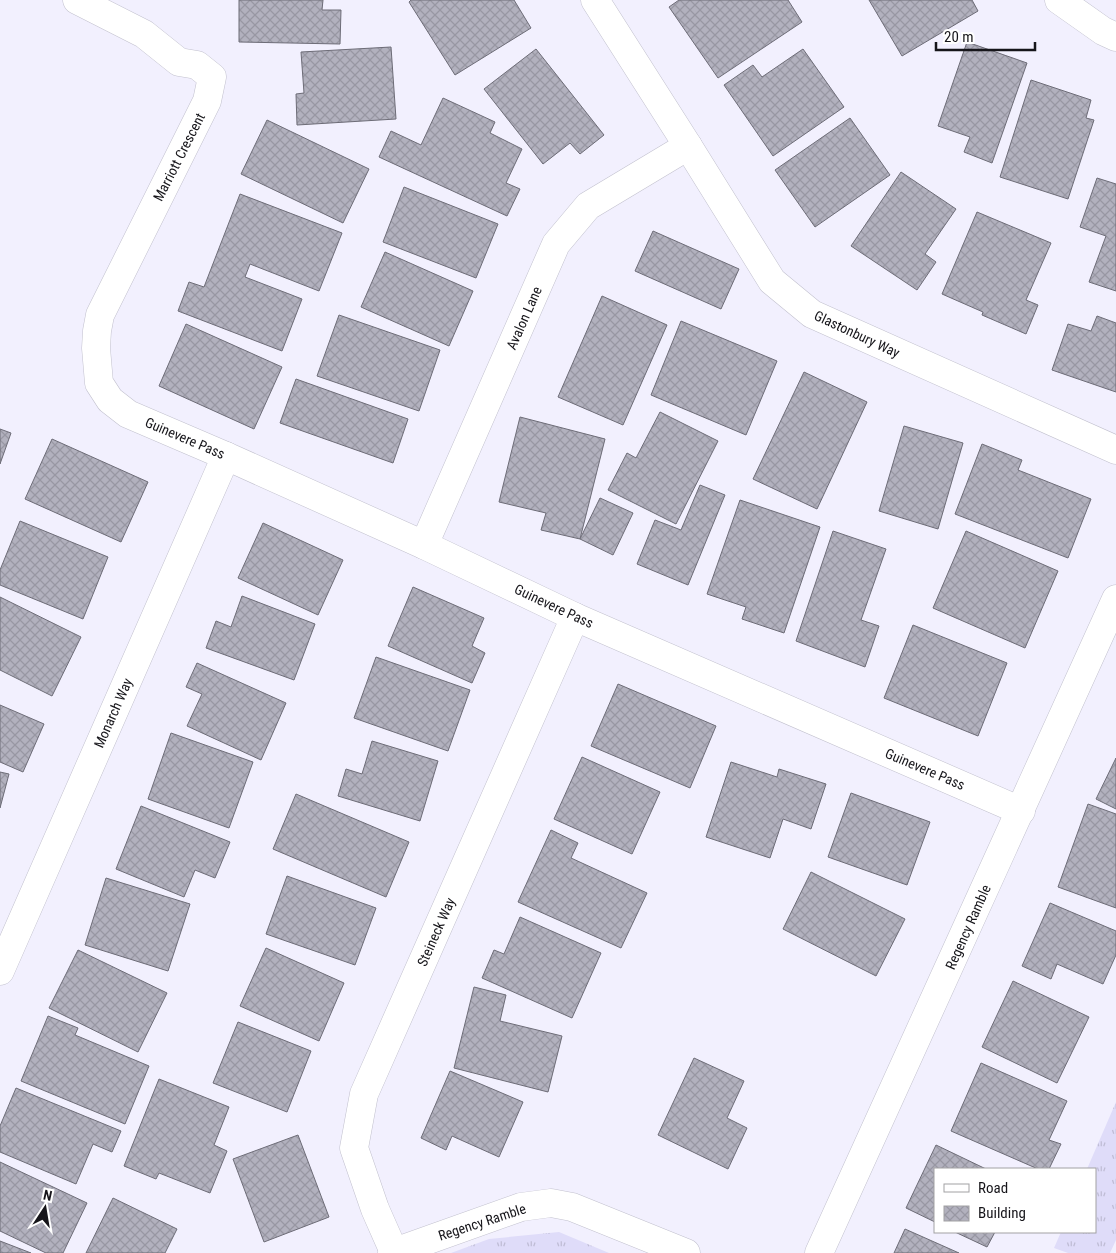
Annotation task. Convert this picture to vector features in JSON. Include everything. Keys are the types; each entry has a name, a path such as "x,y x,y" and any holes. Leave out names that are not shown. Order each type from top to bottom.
{"street":[{"name":"Marriott Crescent","path":"77,0 144,34 179,62 197,66 212,77 207,100 100,315 96,348 99,383"},
{"name":"Glastonbury Way","path":"595,0 772,281 812,314 1116,450"},
{"path":"1059,0 1103,31 1116,37"},
{"name":"Avalon Lane","path":"424,544 556,244 588,206 688,146"},
{"name":"Guinevere Pass","path":"99,383 110,400 128,414 424,544 574,617 1021,811"},
{"name":"Monarch Way","path":"0,971 226,456"},
{"name":"Regency Ramble","path":"819,1253 1116,599"},
{"name":"Steineck Way","path":"393,1252 375,1209 354,1148 364,1094 574,617"},
{"name":"Regency Ramble","path":"393,1252 521,1207 551,1203 572,1207 686,1253"}],"green space":[{"path":"1116,1102 1116,1240 1110,1253 1068,1253 1054,1248 1061,1233 1096,1233 1096,1168 1087,1168"},
{"path":"559,1232 609,1253 451,1253 489,1239"}],"building":[{"path":"239,0 323,0 322,10 341,10 340,44 239,42"},
{"path":"411,0 514,0 531,28 455,75 409,2"},
{"path":"679,0 788,0 802,22 718,78 669,7"},
{"path":"869,0 972,0 978,11 902,56"},
{"path":"967,42 1027,63 992,163 964,152 970,137 938,126"},
{"path":"391,47 396,119 297,125 296,94 304,93 301,52"},
{"path":"536,49 604,135 580,154 570,143 543,164 484,89"},
{"path":"803,49 844,107 773,156 724,85 753,65 762,77"},
{"path":"1031,80 1091,100 1086,118 1094,120 1068,199 1000,177"},
{"path":"443,98 495,122 490,133 522,149 506,183 520,189 507,216 379,157 391,131 421,145"},
{"path":"850,118 890,175 815,227 775,170"},
{"path":"267,120 369,169 343,223 241,174"},
{"path":"901,172 956,209 925,254 936,262 917,290 851,246"},
{"path":"1097,178 1116,184 1116,291 1089,282 1106,236 1080,227"},
{"path":"404,187 498,224 476,278 383,242"},
{"path":"240,194 342,233 319,291 250,264 245,277 302,299 282,351 178,311 189,282 204,287"},
{"path":"977,212 1051,243 1026,300 1038,305 1026,334 982,315 983,312 942,294"},
{"path":"653,231 739,269 721,309 635,271"},
{"path":"385,252 473,291 449,346 361,307"},
{"path":"602,296 667,325 623,425 558,397"},
{"path":"339,315 440,350 419,411 317,376"},
{"path":"1097,316 1116,323 1116,392 1052,370 1068,324 1091,331"},
{"path":"681,321 777,361 746,435 651,395"},
{"path":"186,324 282,367 254,429 159,386"},
{"path":"804,372 867,402 817,509 753,479"},
{"path":"296,379 408,419 393,463 280,423"},
{"path":"660,412 718,441 676,524 608,490 627,453 636,458"},
{"path":"520,417 605,439 580,539 541,530 546,513 499,502"},
{"path":"904,426 963,443 938,529 879,511"},
{"path":"0,429 11,433 0,464"},
{"path":"52,439 148,482 121,542 25,499"},
{"path":"982,444 1022,460 1018,470 1091,499 1068,558 955,514"},
{"path":"700,485 725,495 688,585 637,564 655,520 681,530"},
{"path":"600,498 633,513 613,555 580,539"},
{"path":"740,500 820,527 784,633 742,619 746,607 707,594"},
{"path":"20,521 108,557 83,619 0,585 0,570"},
{"path":"263,523 343,560 318,615 238,578"},
{"path":"833,531 886,549 861,620 879,626 865,667 796,641"},
{"path":"966,531 1058,571 1025,648 933,608"},
{"path":"413,587 484,618 472,646 485,653 472,683 388,646"},
{"path":"242,596 315,624 294,680 206,648 216,621 231,627"},
{"path":"0,597 81,637 52,696 0,670"},
{"path":"913,625 1007,663 978,736 884,698"},
{"path":"376,657 470,690 448,751 354,718"},
{"path":"197,663 286,703 261,760 187,726 202,694 186,687"},
{"path":"618,684 716,726 690,788 591,746"},
{"path":"0,705 44,724 23,772 0,762"},
{"path":"171,733 253,762 229,828 148,799"},
{"path":"372,741 438,761 420,821 338,796 346,769 362,774"},
{"path":"582,757 660,792 632,854 554,819"},
{"path":"1116,758 1116,809 1096,799"},
{"path":"731,762 777,777 779,769 826,784 811,829 783,819 770,858 706,837"},
{"path":"0,772 9,774 0,808"},
{"path":"851,793 930,822 907,885 828,857"},
{"path":"296,794 409,842 386,897 273,849"},
{"path":"1088,804 1116,814 1116,908 1058,887"},
{"path":"141,806 230,842 215,878 195,870 184,897 116,869"},
{"path":"551,830 578,843 571,858 647,893 621,948 518,902"},
{"path":"811,872 905,919 876,976 783,929"},
{"path":"287,876 376,908 355,965 266,934"},
{"path":"106,878 190,904 168,971 85,945"},
{"path":"1050,903 1116,931 1116,955 1103,984 1057,964 1051,979 1022,966"},
{"path":"520,917 601,953 572,1018 482,978 494,950 504,954"},
{"path":"266,948 344,983 319,1041 240,1006"},
{"path":"78,950 167,993 138,1052 49,1008"},
{"path":"1013,981 1089,1017 1057,1083 982,1047"},
{"path":"474,987 506,995 500,1021 562,1036 548,1092 454,1068"},
{"path":"48,1016 78,1028 75,1035 149,1066 125,1124 21,1081"},
{"path":"238,1022 311,1051 287,1112 213,1083"},
{"path":"694,1058 744,1081 727,1118 747,1128 728,1169 658,1135"},
{"path":"981,1063 1067,1101 1049,1140 1061,1144 1049,1168 1036,1168 951,1131"},
{"path":"450,1071 523,1102 499,1157 452,1136 446,1150 421,1138"},
{"path":"159,1079 229,1107 214,1145 227,1151 210,1193 159,1173 156,1179 124,1166"},
{"path":"16,1088 121,1131 112,1152 93,1144 76,1184 0,1152 0,1126"},
{"path":"298,1135 329,1217 264,1242 233,1159"},
{"path":"936,1145 984,1168 934,1168 934,1222 906,1208"},
{"path":"0,1162 87,1203 63,1253 46,1253 0,1231"},
{"path":"113,1198 177,1229 165,1253 86,1253"},
{"path":"905,1229 959,1253 894,1253"},
{"path":"957,1233 994,1233 987,1247"},
{"path":"0,1241 31,1253 0,1253"}]}
